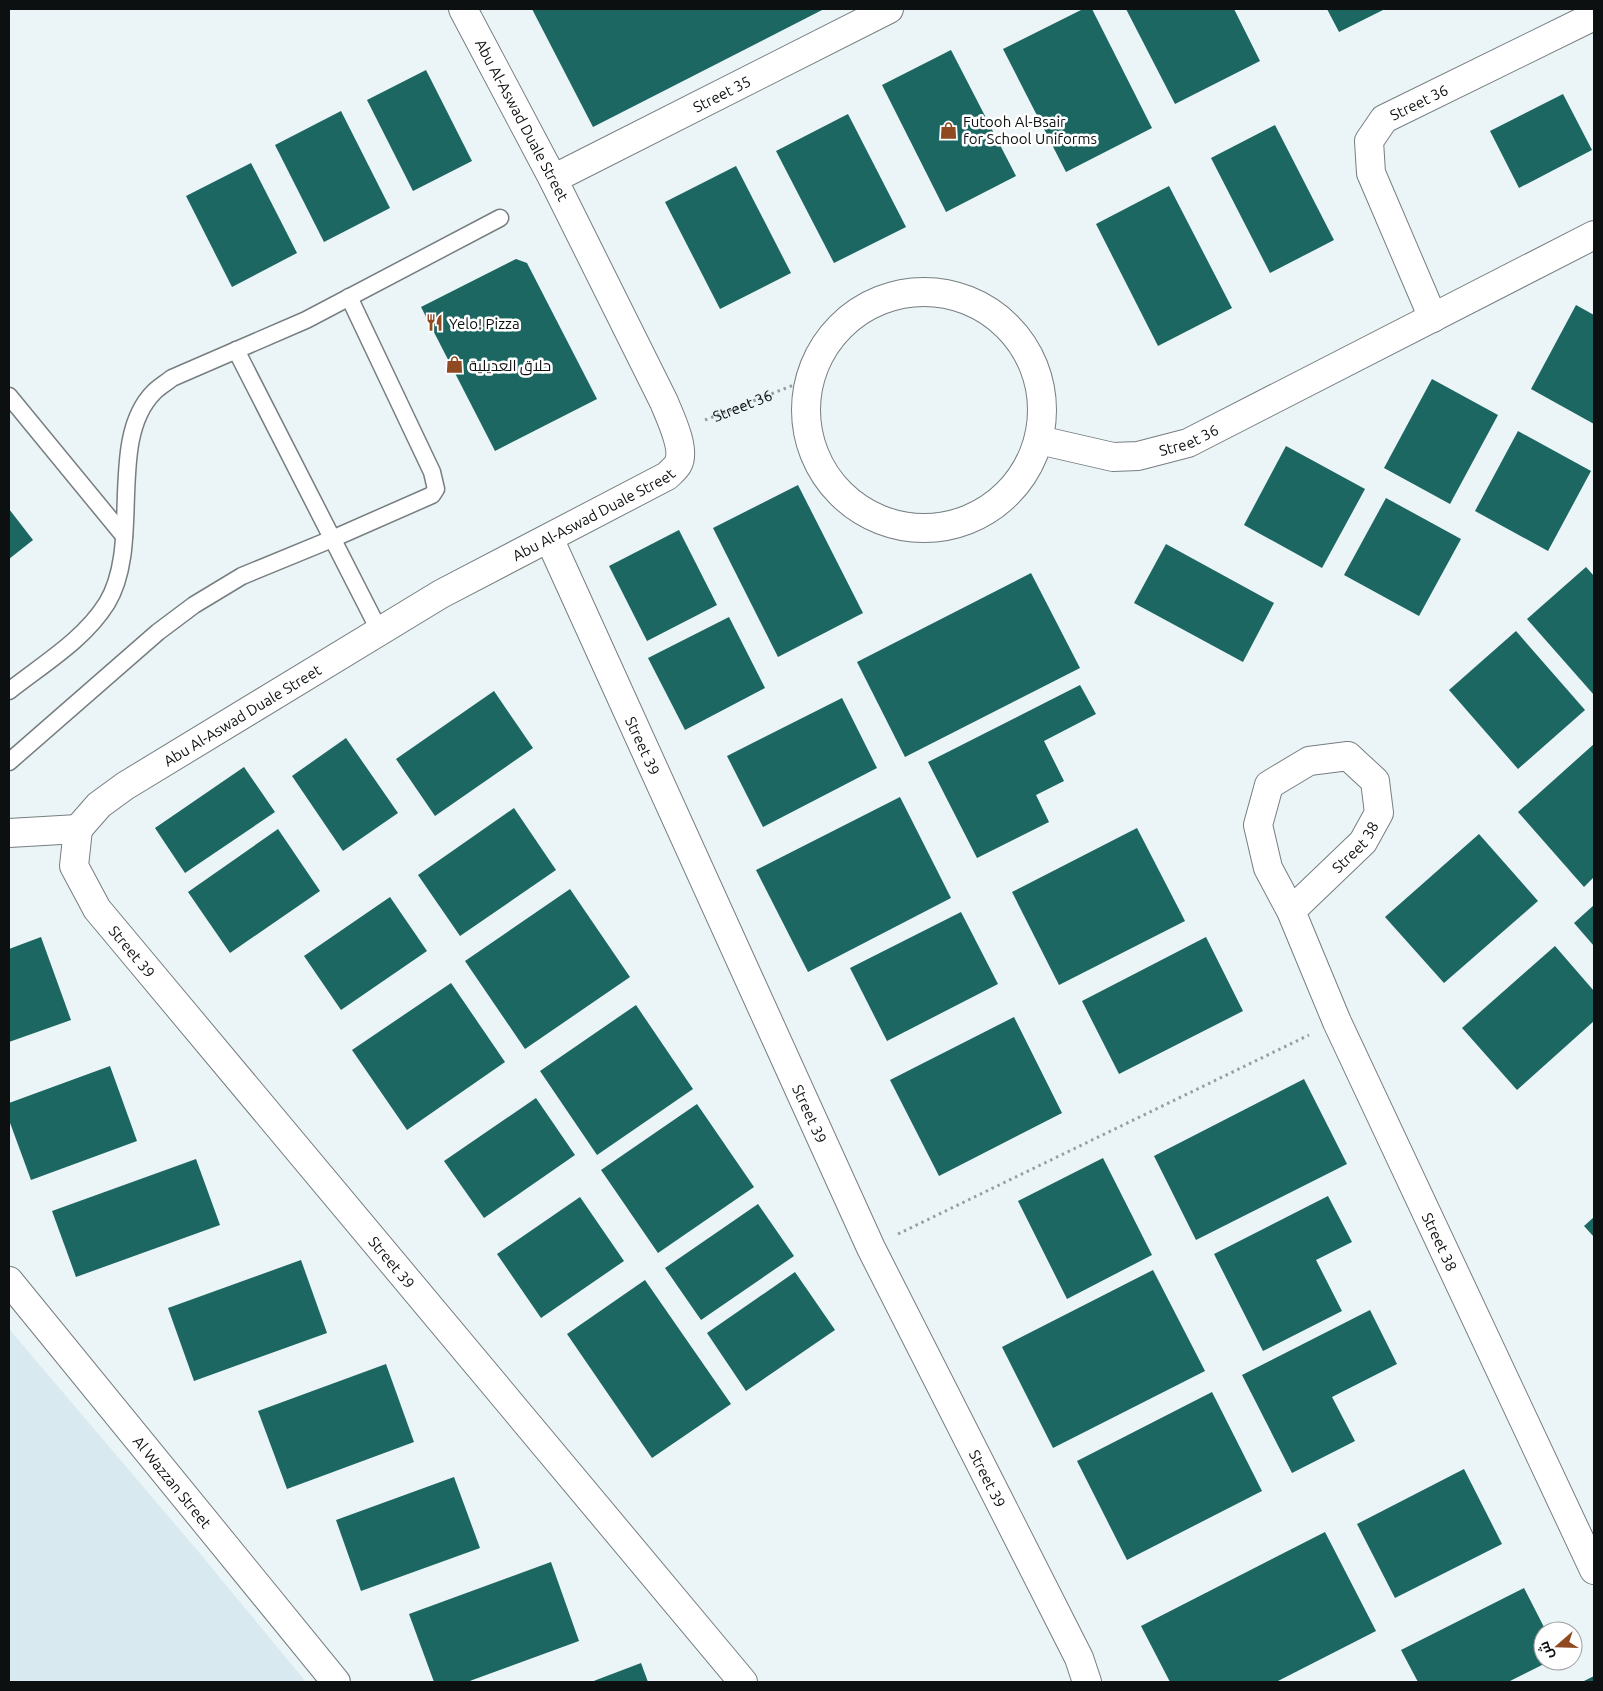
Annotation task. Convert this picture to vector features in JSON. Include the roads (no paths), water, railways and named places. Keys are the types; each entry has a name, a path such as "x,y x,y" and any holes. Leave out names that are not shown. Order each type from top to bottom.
{"street":[{"name":"Abu Al-Aswad Duale Street","path":"78,829 99,805 125,786 379,630 441,594 667,476 678,464 680,450 676,431 664,402 553,179 463,9"},
{"name":"Street 35","path":"553,179 889,9"},
{"name":"Street 36","path":"1433,318 1371,173 1369,141 1384,119 1594,16"},
{"name":"Street 36","path":"1039,440 1113,457 1138,456 1163,451 1211,432 1594,235"},
{"path":"937,291 970,300 985,309 999,318 1022,343 1037,373 1043,406 1039,440 1026,472 1005,498 977,517 945,527 911,528 878,520 849,502 826,477 811,447 805,413 809,379 822,348 844,322 871,302 904,292 937,291"},
{"name":"Street 39","path":"549,538 871,1248 1079,1658 1087,1682"},
{"name":"Street 38","path":"1291,911 1363,842 1379,813 1375,780 1348,756 1308,761 1269,785 1258,825 1268,868 1291,911 1336,1022 1594,1570"},
{"path":"9,833 78,829"},
{"name":"Street 39","path":"78,829 74,866 97,909 743,1682"},
{"name":"Al Wazzan Street","path":"9,1281 336,1682"}],"lane":[{"path":"9,691 87,630 108,602 120,567 130,448 134,427 153,393 172,378 306,320 500,218"},
{"path":"9,762 158,632 194,605 242,576 432,495 436,489 432,472 349,297"},
{"path":"236,350 379,630"},
{"path":"9,396 124,536"}],"place":[{"name":"Futooh Al-Bsair for School Uniforms","path":"949,130"},
{"name":"Yelo! Pizza","path":"435,323"},
{"name":"حلاق العديلية","path":"455,365"}]}
